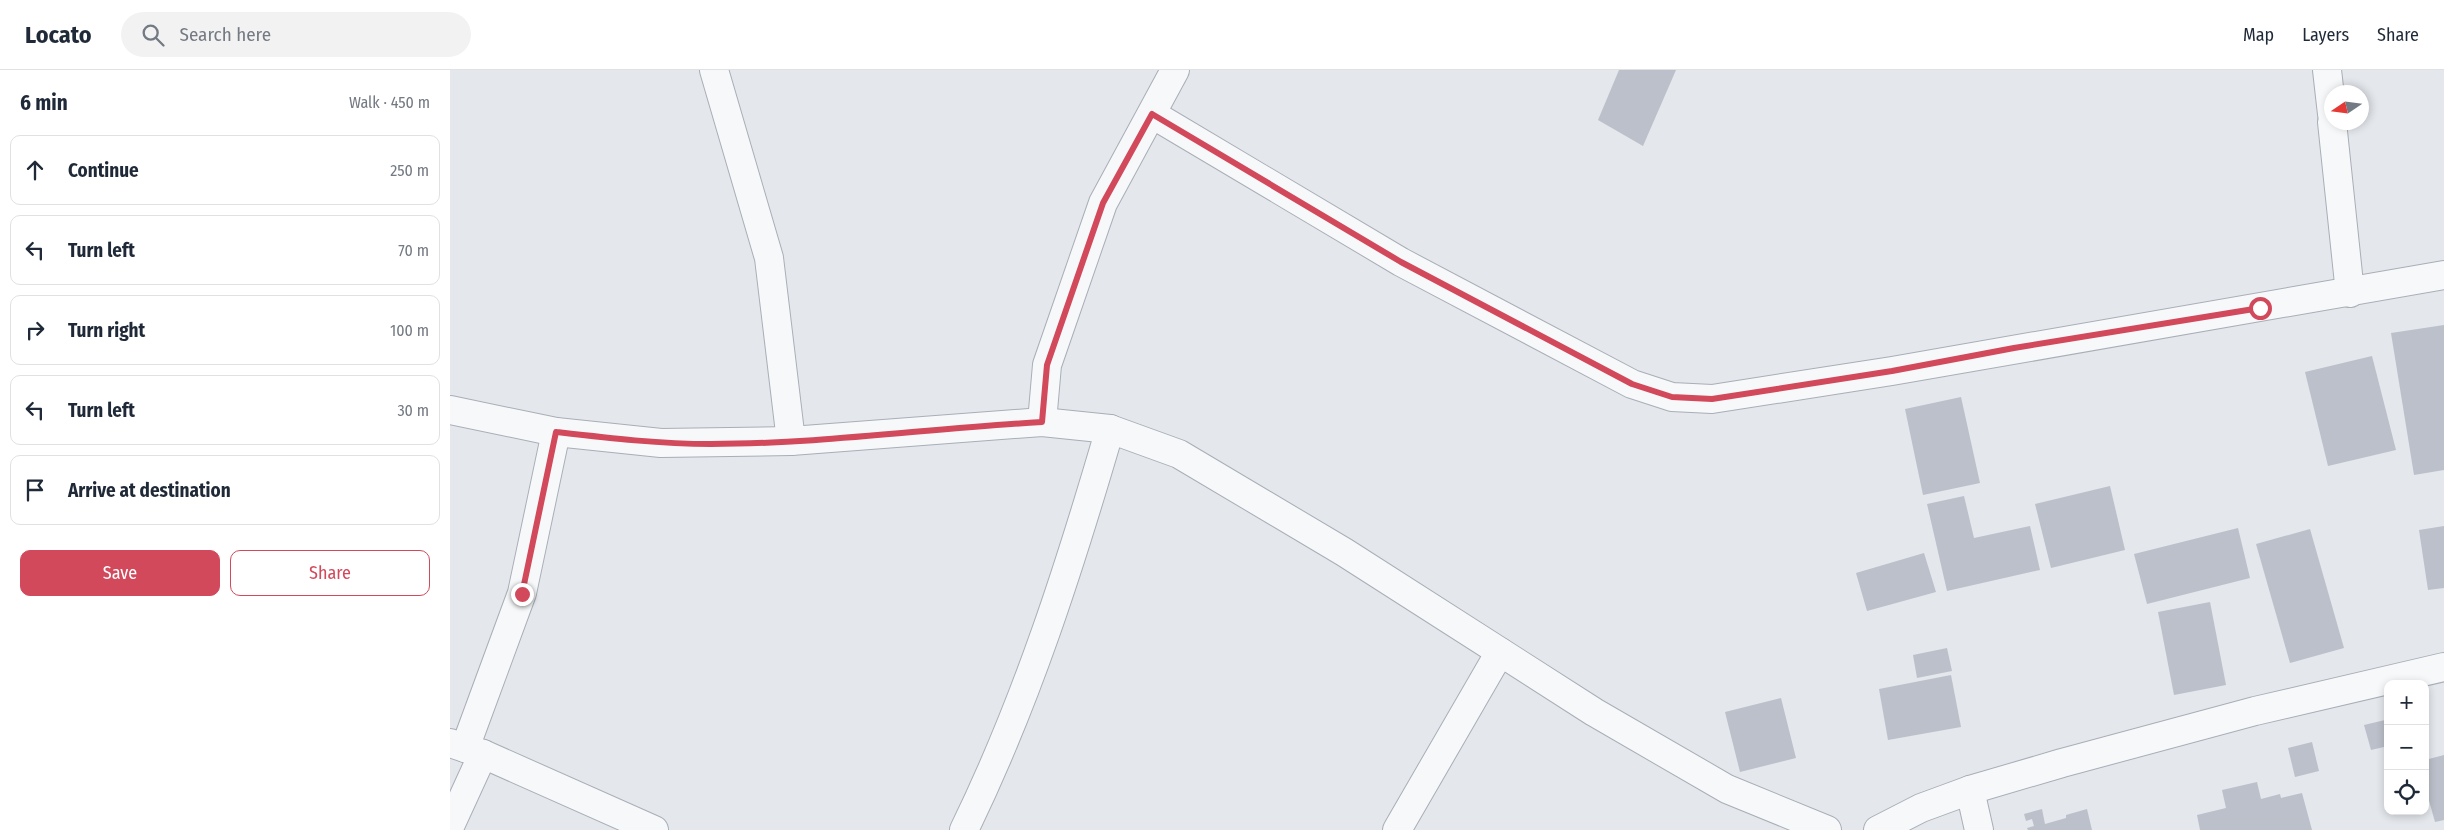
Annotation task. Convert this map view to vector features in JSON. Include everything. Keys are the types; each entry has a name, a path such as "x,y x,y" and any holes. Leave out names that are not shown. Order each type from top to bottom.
{"street":[{"path":"713,70 769,258 791,441"},
{"path":"1042,422 1047,365 1103,203 1175,70"},
{"path":"2327,70 2329,85"},
{"path":"1152,114 1401,262 1632,384 1672,397 1712,399 1892,371 2014,348 2444,276"},
{"path":"2333,130 2350,293"},
{"path":"450,410 556,432 661,443 791,441 1042,422 1110,429 1179,454 1344,552 1594,712 1727,789 1828,830"},
{"path":"964,830 996,764 1042,645 1110,429"},
{"path":"450,826 466,748 522,594 556,432"},
{"path":"1397,830 1500,652"},
{"path":"1878,830 1921,808 1970,790 2254,711 2444,667"},
{"path":"466,748 654,830"},
{"path":"1970,790 1979,830"}],"building":[{"path":"1619,70 1676,70 1643,146 1598,120"},
{"path":"2444,325 2444,470 2414,475 2391,333"},
{"path":"2372,356 2396,450 2328,466 2305,372"},
{"path":"1961,397 1980,483 1923,495 1905,409"},
{"path":"2110,486 2125,550 2051,568 2035,504"},
{"path":"1964,496 1974,538 2030,526 2040,570 1947,591 1927,504"},
{"path":"2444,526 2444,588 2428,590 2419,530"},
{"path":"2238,528 2250,578 2147,604 2134,554"},
{"path":"2310,529 2344,648 2290,663 2256,544"},
{"path":"1924,553 1936,592 1867,611 1856,573"},
{"path":"2210,602 2226,685 2174,695 2158,612"},
{"path":"1947,648 1952,671 1917,678 1913,655"},
{"path":"1951,675 1961,727 1888,740 1879,689"},
{"path":"1781,698 1796,758 1740,772 1725,712"},
{"path":"2384,720 2384,747 2371,750 2364,725"},
{"path":"2312,742 2319,771 2295,777 2288,748"},
{"path":"2444,755 2444,820 2435,822 2429,800 2429,759"},
{"path":"2257,782 2261,799 2280,794 2281,798 2302,793 2312,830 2200,830 2197,815 2226,808 2222,790"},
{"path":"2042,809 2045,824 2087,809 2092,830 2028,830 2027,828 2034,826 2032,819 2026,821 2024,814"}],"route":[{"path":"522,594 556,432 661,443 714,444 791,441 980,425 1042,422 1047,365 1054,340 1103,203 1152,114 1401,262 1632,384 1672,397 1712,399 1892,371 2014,348 2260,308"}]}
